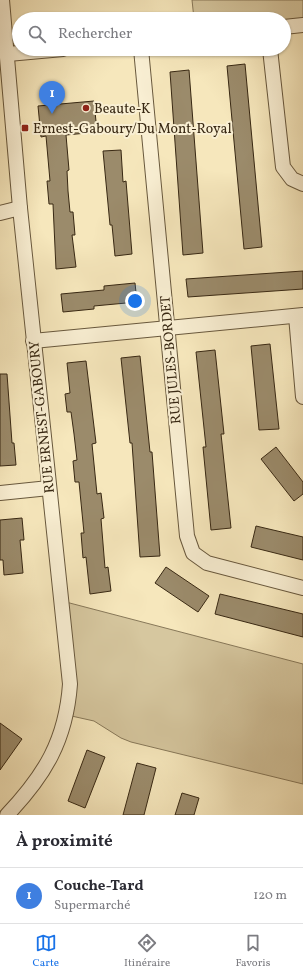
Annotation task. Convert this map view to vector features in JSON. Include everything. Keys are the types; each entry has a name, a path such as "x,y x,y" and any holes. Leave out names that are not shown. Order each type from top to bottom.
{"street":[{"name":"RUE ERNEST-GABOURY","path":"2,0 33,340 48,488 69,664 69,702 64,729 54,754 25,796 7,815"},
{"path":"291,26 303,25"},
{"path":"8,54 12,54"},
{"name":"RUE JULES-BORDET","path":"142,56 189,546 193,553 207,563 303,588"},
{"path":"271,56 283,167 292,179 303,184"},
{"path":"0,214 20,208"},
{"path":"33,340 300,316 303,397"},
{"path":"0,493 48,488"}],"shaded area":[{"path":"192,0 303,0 303,25 291,26 291,12 193,12"},
{"path":"62,601 303,664 303,784 131,742 121,738 94,721 67,715"}],"building":[{"path":"245,64 262,247 244,249 227,66"},
{"path":"189,70 203,253 183,255 170,72"},
{"path":"94,101 97,132 66,135 69,170 67,171 68,191 70,212 73,212 75,235 72,235 76,267 56,269 53,204 49,204 47,181 50,181 46,136 41,137 38,106"},
{"path":"121,150 123,182 126,181 132,254 115,256 112,225 110,225 103,151"},
{"path":"303,271 303,289 188,297 186,279"},
{"path":"135,283 137,302 94,306 94,309 63,312 61,294 104,290 104,286"},
{"path":"270,344 279,429 259,430 251,346"},
{"path":"215,350 224,434 221,434 231,528 211,530 203,447 206,447 196,352"},
{"path":"140,356 150,452 152,452 160,556 140,557 132,443 130,443 121,358"},
{"path":"86,361 96,443 92,444 97,494 101,493 104,518 101,519 105,568 108,567 111,591 90,594 86,557 83,558 81,533 84,533 79,482 75,482 73,461 77,460 74,434 71,412 67,412 65,394 70,393 67,363"},
{"path":"0,374 7,374 12,443 14,443 16,465 0,466"},
{"path":"276,447 303,482 303,494 294,501 261,459"},
{"path":"22,518 24,540 20,540 23,573 4,575 3,560 0,560 0,520"},
{"path":"256,526 303,537 303,560 251,547"},
{"path":"166,567 209,596 198,612 155,583"},
{"path":"220,594 303,614 303,637 215,614"},
{"path":"0,723 22,739 0,770"},
{"path":"87,750 105,757 85,808 68,801"},
{"path":"137,763 156,768 144,815 123,815"},
{"path":"182,793 199,798 194,815 175,815"}],"place":[{"name":"Beaute-K","path":"86,108"},
{"name":"Couche-Tard","path":"52,114"},
{"name":"Ernest-Gaboury/Du Mont-Royal","path":"25,128"}]}
